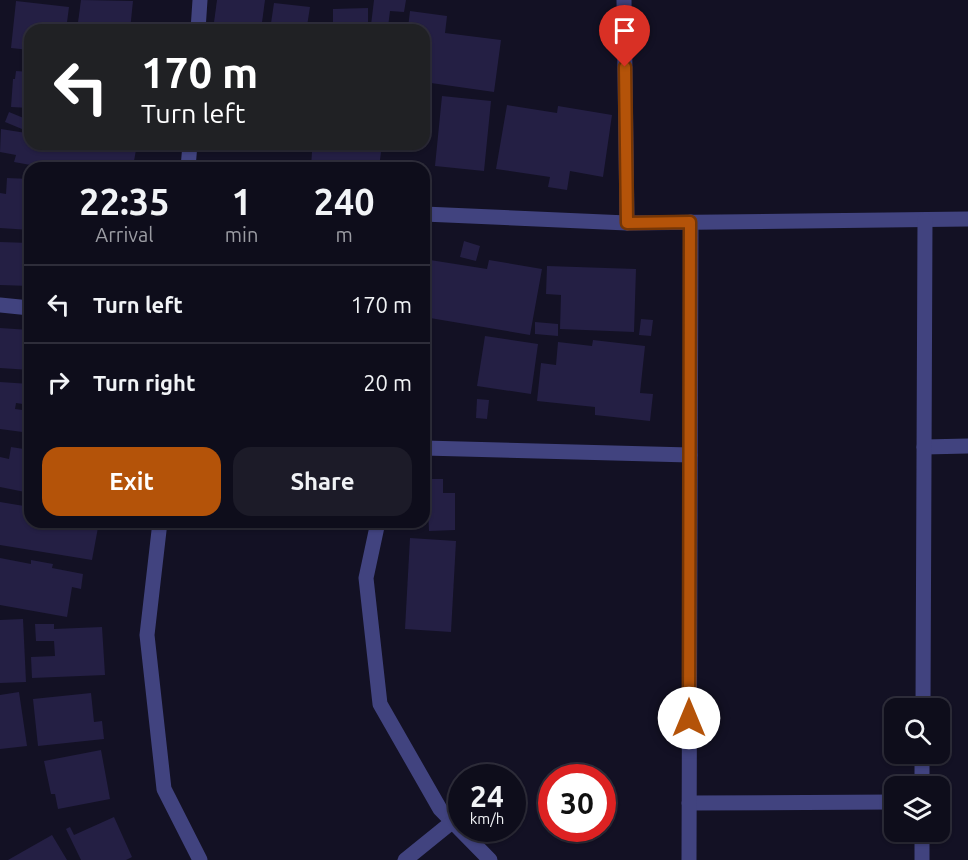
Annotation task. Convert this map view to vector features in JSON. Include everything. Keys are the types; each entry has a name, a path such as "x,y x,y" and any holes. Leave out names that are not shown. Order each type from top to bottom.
{"street":[{"path":"198,24 200,0"},
{"path":"624,0 627,223"},
{"path":"430,214 627,223 968,219"},
{"path":"923,698 926,220"},
{"path":"689,860 690,222"},
{"path":"0,305 24,307"},
{"path":"924,447 968,446"},
{"path":"430,448 690,455"},
{"path":"159,528 147,635 164,789 200,860"},
{"path":"377,528 366,578 380,704 440,810 448,818"},
{"path":"689,803 884,802"},
{"path":"405,860 448,825"},
{"path":"472,842 490,860"},
{"path":"922,842 922,860"}],"building":[{"path":"81,0 133,1 131,24 78,24"},
{"path":"217,0 265,0 262,24 214,24"},
{"path":"374,0 406,0 404,12 390,11 388,24 371,24"},
{"path":"16,1 69,7 67,24 24,24 24,49 11,48"},
{"path":"274,3 310,7 307,24 271,24"},
{"path":"368,8 368,24 333,24 333,9"},
{"path":"410,11 447,16 445,33 501,40 494,92 430,83 430,24 408,24"},
{"path":"16,71 24,72 24,108 11,107 13,79 15,79"},
{"path":"442,96 491,101 484,171 435,166"},
{"path":"507,105 557,113 558,106 612,115 603,177 570,171 567,190 548,187 550,177 496,169"},
{"path":"9,112 24,118 22,129 5,122"},
{"path":"1,129 24,133 24,150 136,150 134,162 24,162 24,164 14,162 16,155 0,152"},
{"path":"298,150 381,150 380,162 311,162 312,152"},
{"path":"7,178 24,179 24,230 0,228 0,193 6,194"},
{"path":"464,241 480,246 476,261 460,257"},
{"path":"0,242 24,243 24,286 0,285"},
{"path":"430,260 487,269 489,260 542,269 530,335 430,318"},
{"path":"547,266 636,269 634,332 560,329 561,295 546,294"},
{"path":"641,319 653,320 651,336 639,335"},
{"path":"535,322 558,324 558,336 535,334"},
{"path":"0,328 24,330 24,370 0,368"},
{"path":"485,336 538,344 531,394 477,386"},
{"path":"593,340 645,346 640,393 653,394 650,421 595,415 595,407 537,401 541,363 556,365 558,342 592,346"},
{"path":"0,382 24,384 24,404 16,403 15,409 24,410 24,432 0,429"},
{"path":"477,399 489,400 487,419 476,418"},
{"path":"11,447 24,449 24,492 0,487 0,457 9,459"},
{"path":"430,479 443,479 443,493 455,493 455,530 429,531"},
{"path":"0,502 24,506 24,528 98,528 92,560 0,545"},
{"path":"410,538 456,541 451,632 405,629"},
{"path":"0,558 31,564 31,560 53,564 52,568 83,574 81,589 72,587 67,617 0,605"},
{"path":"23,619 26,682 0,683 0,620"},
{"path":"35,624 54,624 54,629 102,627 105,675 32,678 31,657 55,656 54,641 36,641"},
{"path":"19,692 27,746 0,749 0,695"},
{"path":"91,693 94,722 102,721 104,739 38,746 33,699"},
{"path":"101,750 110,799 58,809 55,794 51,794 44,761"},
{"path":"114,817 132,857 126,860 81,860 66,829 70,827 74,835"},
{"path":"52,835 67,860 8,860"}],"route":[{"path":"625,67 627,223 690,222 689,718"}]}
